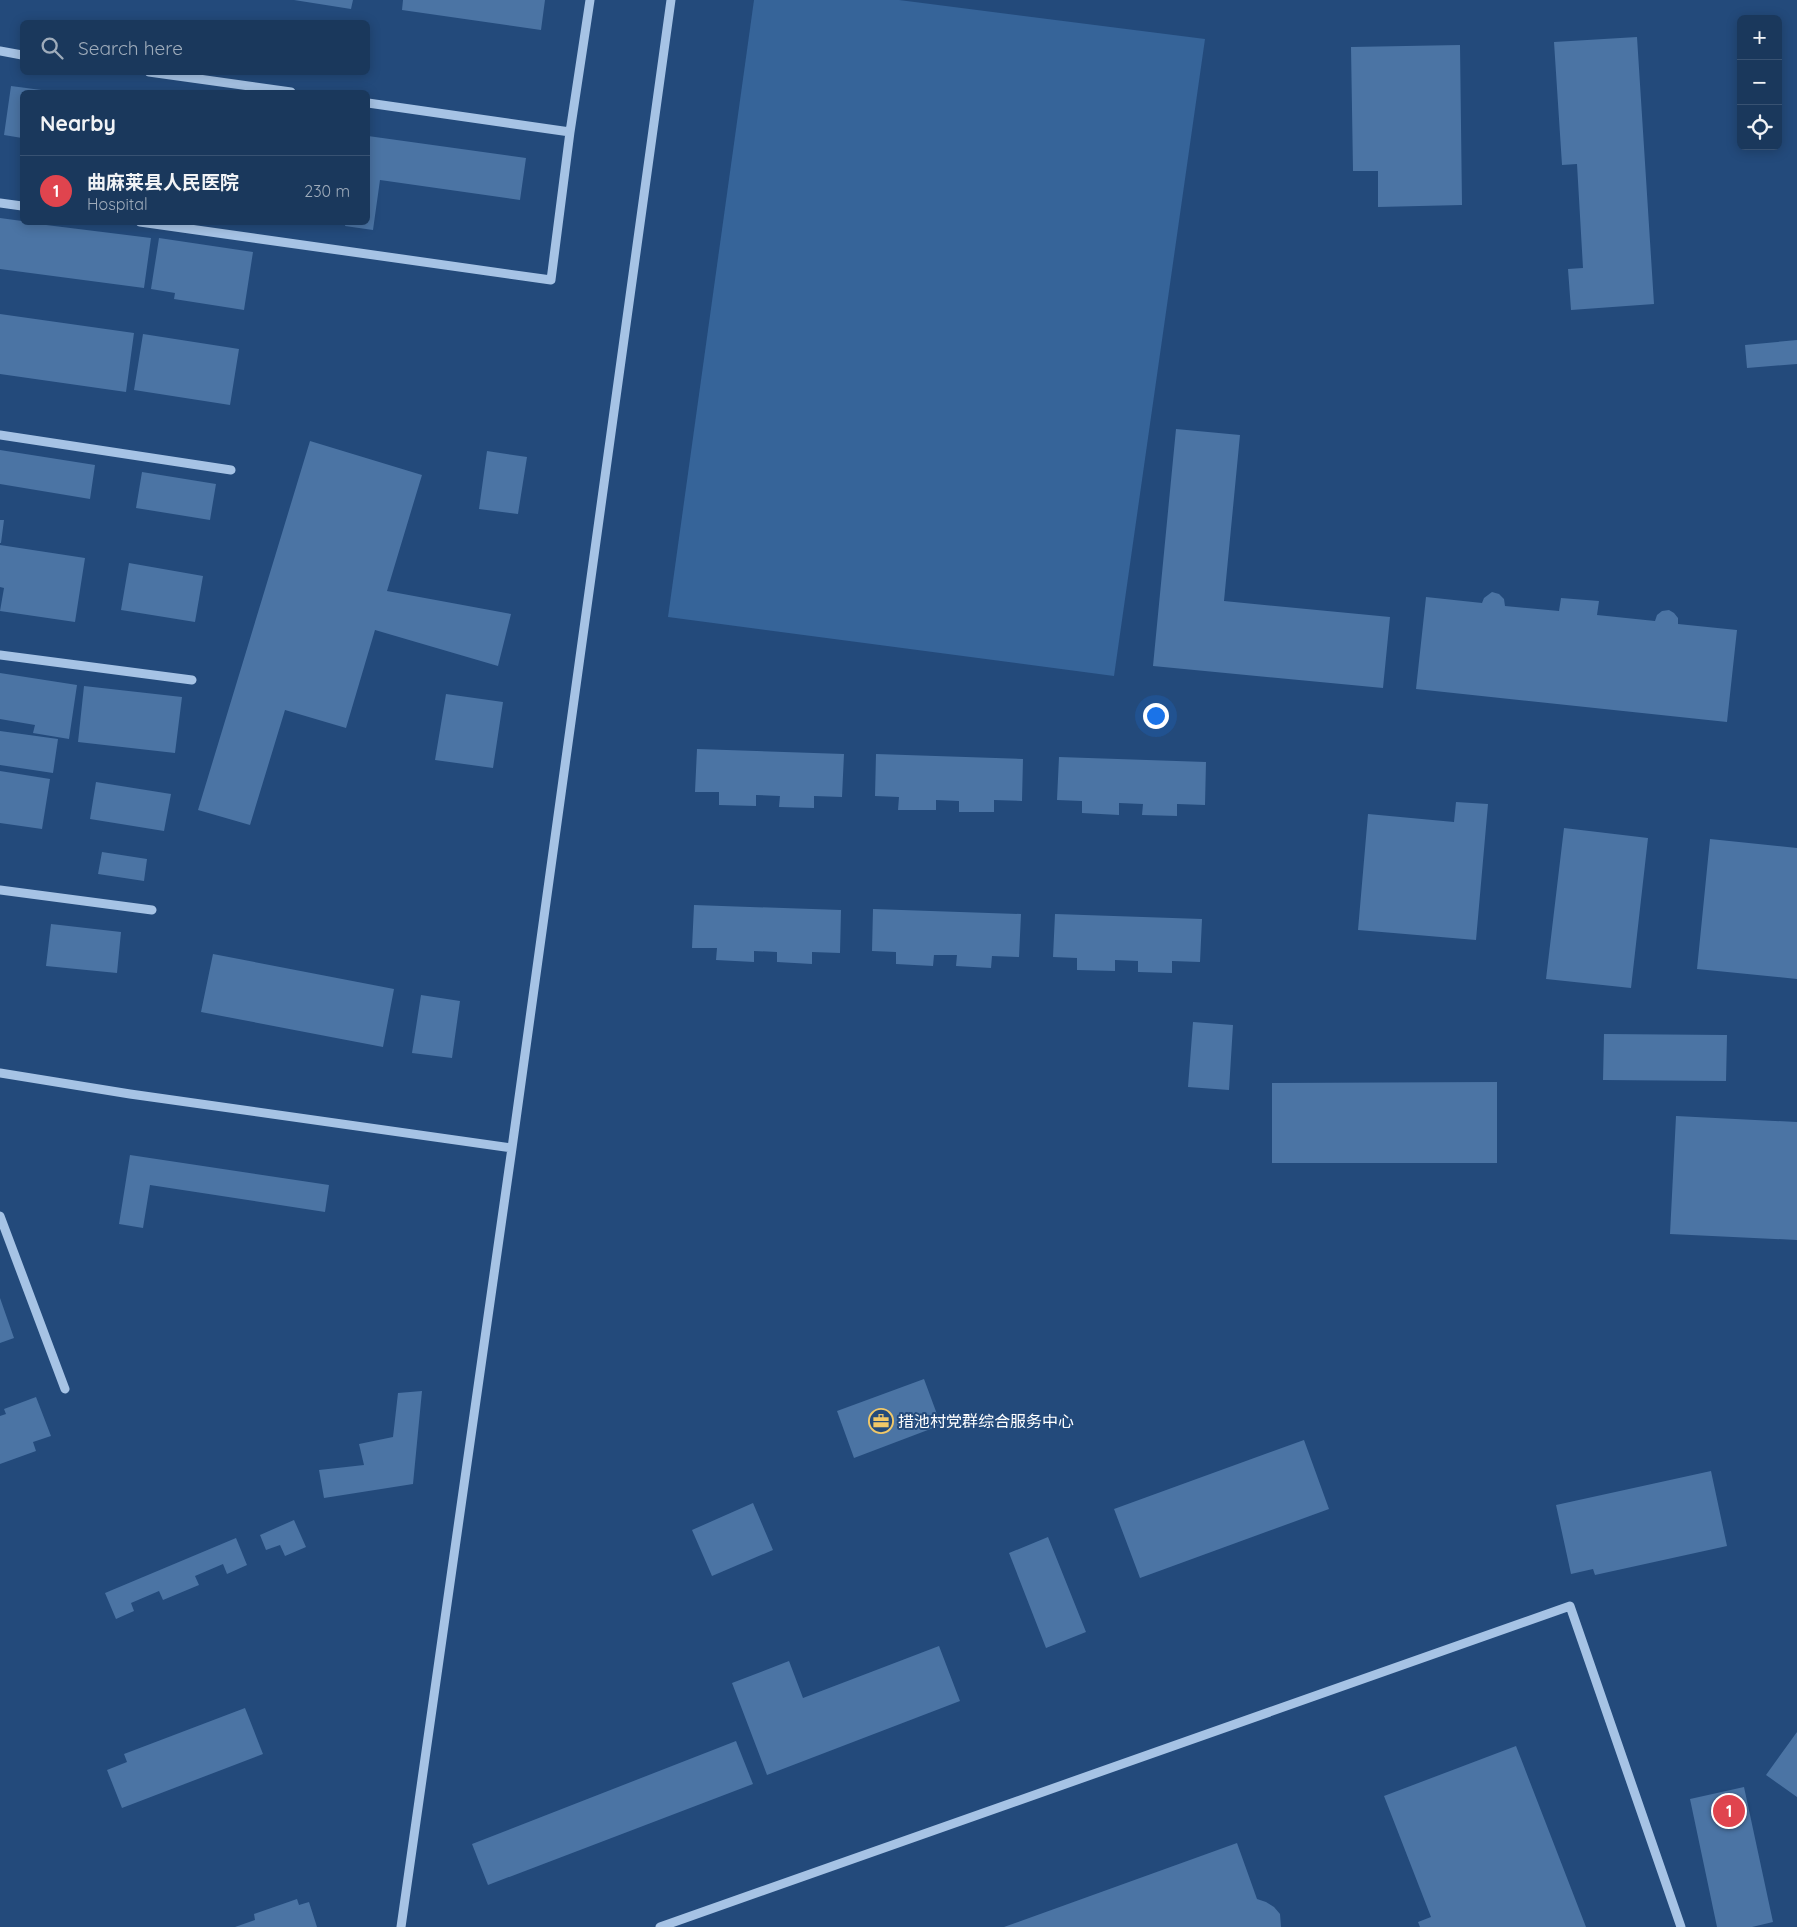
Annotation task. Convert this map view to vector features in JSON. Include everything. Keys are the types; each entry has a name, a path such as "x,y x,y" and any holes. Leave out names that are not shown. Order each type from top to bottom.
{"street":[{"path":"161,225 551,280 570,132 590,0"},
{"path":"401,1927 512,1148 671,0"},
{"path":"0,52 20,55"},
{"path":"170,75 277,90"},
{"path":"370,103 570,132"},
{"path":"0,203 20,206"},
{"path":"0,435 231,470"},
{"path":"0,654 192,680"},
{"path":"0,890 152,910"},
{"path":"0,1073 140,1096 512,1148"},
{"path":"0,1216 65,1389"},
{"path":"660,1927 1570,1606 1681,1927"}],"shaded area":[{"path":"754,0 899,0 1205,39 1114,676 668,617"}],"building":[{"path":"294,0 353,0 351,9"},
{"path":"403,0 545,0 541,30 402,10"},
{"path":"1637,37 1654,304 1571,310 1568,269 1583,268 1577,164 1562,165 1554,42"},
{"path":"1460,45 1462,205 1378,207 1378,171 1353,171 1351,47"},
{"path":"11,86 41,90 20,90 20,138 4,135"},
{"path":"370,136 526,158 520,200 380,180 373,230 345,226 370,225"},
{"path":"0,218 20,221 20,225 46,225 151,238 144,288 0,269"},
{"path":"159,238 253,252 244,310 174,299 175,293 151,289"},
{"path":"0,314 134,333 126,392 0,374"},
{"path":"143,334 239,349 230,405 134,390"},
{"path":"1797,340 1797,364 1747,368 1745,345"},
{"path":"1176,429 1240,435 1224,601 1390,617 1383,688 1153,666"},
{"path":"310,441 422,475 387,591 511,614 498,666 375,630 346,728 285,710 250,825 198,810"},
{"path":"0,450 95,465 90,499 0,484"},
{"path":"487,451 527,457 518,514 479,509"},
{"path":"142,472 216,484 210,520 136,508"},
{"path":"0,520 4,520 1,543 0,543"},
{"path":"0,545 85,558 75,622 0,611 4,588 0,587"},
{"path":"129,563 203,576 195,622 121,610"},
{"path":"1492,592 1499,594 1504,599 1505,606 1559,611 1561,598 1599,601 1597,615 1655,621 1657,615 1662,611 1669,610 1678,618 1678,624 1737,630 1727,722 1416,689 1426,597 1482,603 1484,598"},
{"path":"0,673 77,685 69,739 33,733 35,725 0,719"},
{"path":"84,686 182,697 175,753 78,742"},
{"path":"446,694 503,702 493,768 435,760"},
{"path":"0,731 58,739 53,773 0,765"},
{"path":"697,749 844,754 842,797 814,796 814,808 779,807 780,796 756,795 756,806 719,805 719,792 695,792"},
{"path":"876,754 1023,759 1022,801 994,800 994,812 959,812 959,801 936,800 936,810 898,810 899,797 875,796"},
{"path":"1059,757 1206,762 1205,805 1177,804 1177,816 1142,815 1143,804 1119,803 1119,815 1082,813 1082,801 1057,800"},
{"path":"0,771 50,779 42,829 0,823"},
{"path":"96,782 171,794 164,831 90,819"},
{"path":"1456,802 1488,804 1476,940 1358,930 1368,814 1454,822"},
{"path":"1564,828 1648,838 1631,988 1546,979"},
{"path":"1710,839 1797,848 1797,979 1697,969"},
{"path":"102,852 147,859 144,881 98,874"},
{"path":"694,905 841,910 840,953 812,952 812,964 777,962 777,952 754,951 754,962 716,960 717,948 692,948"},
{"path":"873,909 1021,914 1019,957 992,956 991,968 956,966 957,955 934,955 933,966 896,964 896,952 872,951"},
{"path":"1055,914 1202,919 1200,962 1172,961 1172,973 1138,972 1138,961 1115,960 1115,971 1077,970 1077,958 1053,957"},
{"path":"51,924 121,932 117,973 46,966"},
{"path":"213,954 394,989 383,1047 201,1012"},
{"path":"421,995 460,1001 452,1058 412,1053"},
{"path":"1193,1022 1233,1025 1229,1090 1188,1087"},
{"path":"1604,1034 1727,1035 1726,1081 1603,1080"},
{"path":"1497,1082 1497,1163 1272,1163 1272,1083"},
{"path":"1676,1116 1797,1122 1797,1240 1670,1234"},
{"path":"130,1155 329,1185 325,1212 150,1185 143,1228 119,1224"},
{"path":"0,1298 14,1338 0,1343"},
{"path":"924,1379 941,1425 854,1458 837,1411"},
{"path":"422,1391 413,1484 324,1498 319,1470 364,1465 359,1444 393,1437 398,1393"},
{"path":"36,1397 51,1436 33,1442 36,1451 0,1464 0,1416 6,1414 4,1409"},
{"path":"1304,1440 1329,1509 1140,1578 1114,1509"},
{"path":"1711,1471 1727,1546 1595,1575 1593,1569 1571,1574 1556,1505"},
{"path":"753,1503 773,1550 712,1576 692,1530"},
{"path":"294,1520 306,1547 285,1556 280,1545 266,1550 260,1535"},
{"path":"1048,1537 1086,1632 1046,1648 1009,1553"},
{"path":"236,1538 247,1565 227,1574 223,1564 195,1576 199,1585 163,1600 159,1591 131,1603 134,1611 116,1619 105,1593"},
{"path":"939,1646 960,1701 767,1775 732,1683 789,1661 803,1698"},
{"path":"245,1708 263,1754 122,1808 107,1770 127,1762 124,1754"},
{"path":"1797,1732 1797,1797 1766,1775"},
{"path":"736,1741 753,1784 488,1885 472,1844"},
{"path":"1516,1746 1586,1927 1420,1927 1418,1922 1431,1917 1384,1796"},
{"path":"1744,1787 1773,1922 1752,1927 1717,1927 1690,1799"},
{"path":"1237,1843 1257,1899 1274,1907 1280,1914 1281,1927 1004,1927"},
{"path":"297,1899 299,1905 309,1902 317,1927 235,1927 255,1920 254,1914"}],"place":[{"name":"措池村党群综合服务中心","path":"881,1421"},
{"name":"曲麻莱县人民医院","path":"1729,1811"}]}
